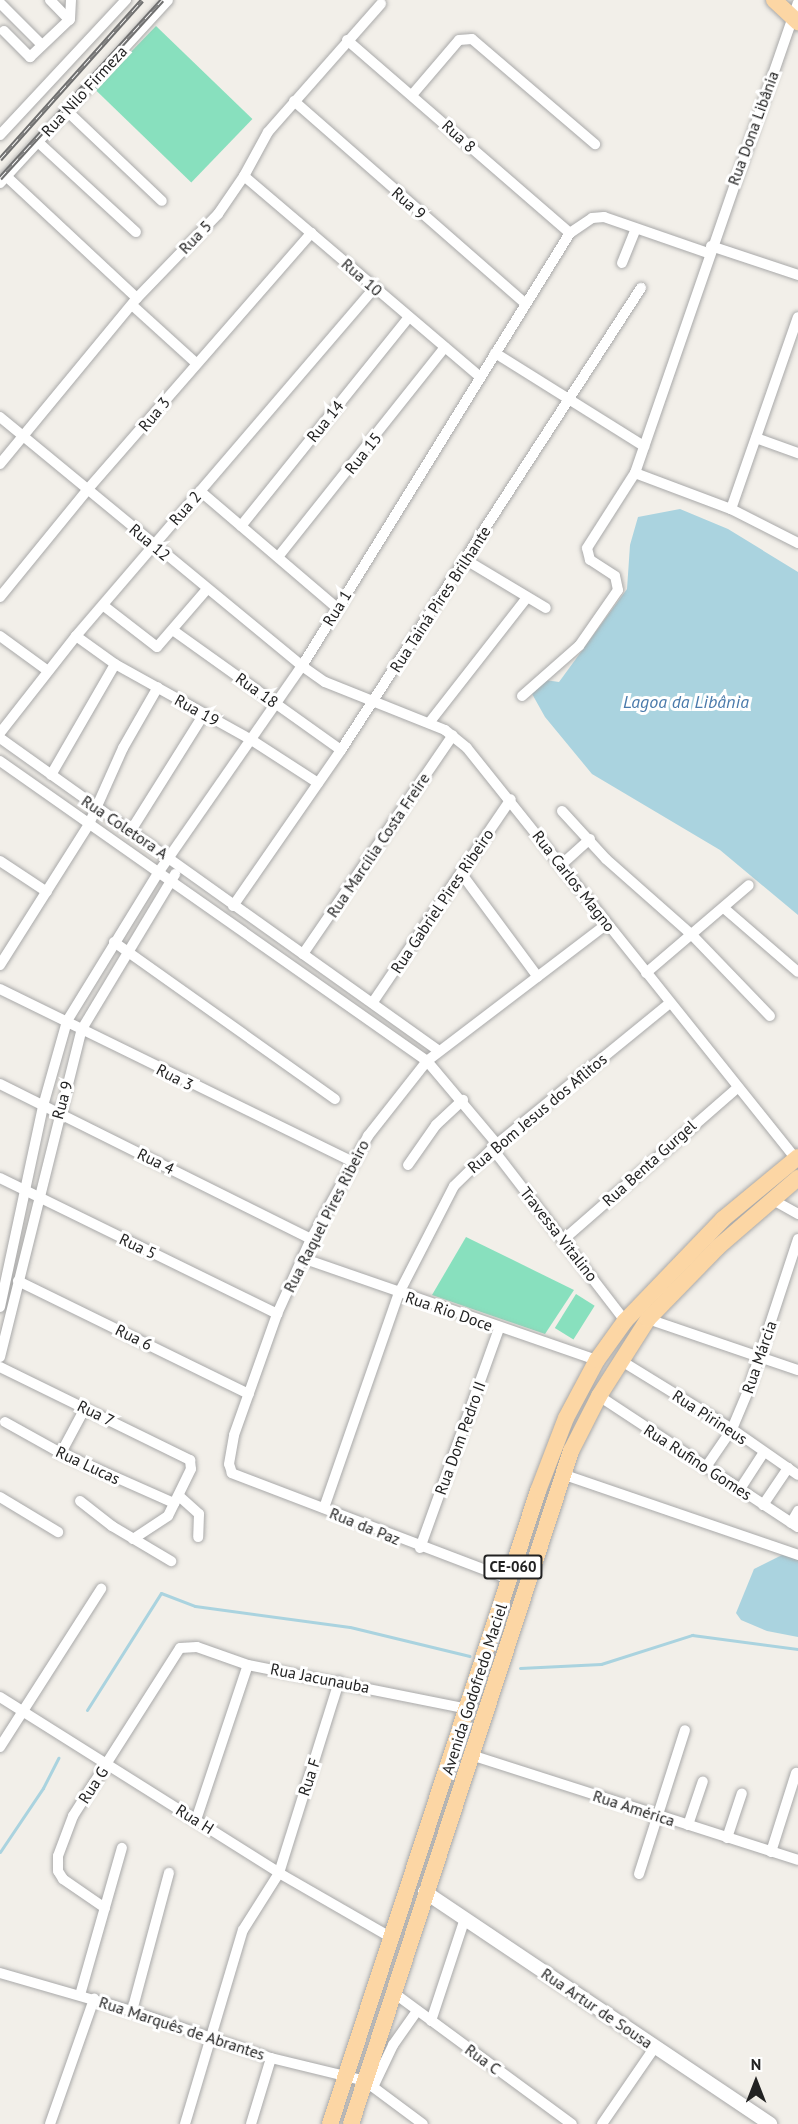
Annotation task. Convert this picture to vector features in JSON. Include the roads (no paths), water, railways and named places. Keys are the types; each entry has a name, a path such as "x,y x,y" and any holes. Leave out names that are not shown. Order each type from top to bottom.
{"main road":[{"path":"774,0 796,14"},
{"name":"Avenida Godofredo Maciel","path":"330,2124 551,1454 597,1360 625,1320 723,1219 797,1158"},
{"name":"Avenida Godofredo Maciel","path":"351,2124 369,2084 425,1892 562,1474 599,1396 648,1319 718,1247 798,1178"}],"street":[{"path":"50,0 69,20"},
{"path":"4,31 28,57 69,20 71,0"},
{"path":"0,135 126,0"},
{"name":"Rua Nilo Firmeza","path":"3,180 168,0"},
{"path":"0,3 42,45"},
{"name":"Rua 5","path":"0,464 134,302 218,214 244,177 268,132 381,4"},
{"name":"Rua Dona Libânia","path":"522,696 579,646 618,590 615,576 590,560 586,548 635,473 710,250 796,14"},
{"path":"412,94 459,40 472,39 595,144"},
{"name":"Rua 8","path":"347,40 570,233"},
{"name":"Rua 9","path":"294,101 525,303"},
{"path":"66,110 162,201"},
{"path":"38,142 135,232"},
{"name":"Rua 10","path":"244,177 480,377"},
{"path":"3,180 196,363"},
{"name":"Rua 1","path":"170,857 274,702 302,666 570,233 597,217 636,229"},
{"path":"622,263 636,229 798,275"},
{"name":"Rua 3","path":"0,597 88,489 311,233"},
{"name":"Rua 2","path":"0,733 76,636 374,288"},
{"name":"Rua Tainá Pires Brilhante","path":"233,906 341,750 641,288"},
{"name":"Rua 14","path":"241,526 409,317"},
{"path":"731,509 798,317"},
{"name":"Rua 15","path":"278,557 366,451 445,347"},
{"path":"495,353 644,446"},
{"name":"Rua 12","path":"0,417 302,666"},
{"path":"756,438 798,453"},
{"path":"635,473 731,509 798,543"},
{"path":"200,491 337,608"},
{"path":"466,560 526,599 546,608"},
{"path":"104,606 157,646 174,631 207,589"},
{"path":"429,723 526,599"},
{"name":"Rua 18","path":"174,631 341,750"},
{"path":"0,636 48,672"},
{"name":"Rua 19","path":"76,636 115,664 250,739 318,783"},
{"path":"51,775 115,664"},
{"name":"Rua Carlos Magno","path":"302,666 325,682 374,700 453,735 511,800 736,1089 797,1158"},
{"path":"0,965 89,824 94,808 158,687"},
{"path":"129,832 204,714"},
{"name":"Rua Marcília Costa Freire","path":"303,954 453,735"},
{"name":"Rua Coletora A","path":"0,738 94,808 170,857 233,906 440,1051"},
{"name":"Rua Coletora A","path":"0,761 427,1061"},
{"name":"Rua Gabriel Pires Ribeiro","path":"373,1002 511,800"},
{"path":"562,811 606,859 693,936 770,1016"},
{"path":"561,865 590,839"},
{"name":"Rua 9","path":"0,1307 43,1106 67,1021 114,942 170,857"},
{"path":"0,861 47,892"},
{"name":"Rua 9","path":"0,1357 58,1114 82,1029 180,865"},
{"path":"461,873 538,977"},
{"path":"646,973 725,909 749,885"},
{"path":"725,909 798,972"},
{"path":"242,930 249,917"},
{"name":"Rua Raquel Pires Ribeiro","path":"229,1464 249,1394 277,1314 311,1239 351,1161 427,1061 607,924"},
{"path":"114,942 335,1099"},
{"name":"Rua 3","path":"0,989 351,1161"},
{"name":"Rua Bom Jesus dos Aflitos","path":"324,1508 399,1293 442,1204 454,1186 494,1146 670,1003"},
{"name":"Travessa Vitalino","path":"427,1061 463,1100 563,1240 625,1320"},
{"name":"Rua 4","path":"0,1084 311,1239"},
{"name":"Rua Benta Gurgel","path":"563,1240 736,1089"},
{"path":"408,1166 436,1125 463,1100"},
{"name":"Rua 5","path":"0,1178 277,1314"},
{"path":"773,1200 798,1214"},
{"name":"Rua Márcia","path":"706,1467 732,1429 798,1239"},
{"name":"Rua Rio Doce","path":"302,1258 597,1360"},
{"name":"Rua 6","path":"18,1281 249,1394"},
{"path":"648,1319 798,1370"},
{"name":"Rua Dom Pedro II","path":"420,1548 499,1328"},
{"name":"Rua Pirineus","path":"620,1360 732,1429 798,1475"},
{"name":"Rua 7","path":"0,1367 191,1462 176,1500"},
{"name":"Rua Rufino Gomes","path":"599,1396 794,1525"},
{"path":"61,1453 85,1408"},
{"name":"Rua Lucas","path":"5,1422 61,1453 176,1500"},
{"path":"740,1489 764,1452"},
{"name":"Rua da Paz","path":"229,1464 231,1473 420,1548 509,1579"},
{"path":"763,1505 788,1468"},
{"path":"562,1474 798,1555"},
{"path":"0,1497 58,1532"},
{"path":"134,1539 166,1519 176,1500 199,1514 198,1537"},
{"path":"80,1501 134,1539 171,1561"},
{"path":"794,1525 798,1511"},
{"path":"0,1747 101,1589"},
{"name":"Rua Jacunauba","path":"175,1652 188,1646 197,1647 248,1665 339,1681 468,1709"},
{"name":"Rua G","path":"105,1908 63,1879 57,1863 73,1816 175,1652"},
{"path":"196,1820 248,1665"},
{"name":"Rua F","path":"185,2124 243,1930 279,1873 339,1681"},
{"name":"Rua H","path":"0,1697 279,1873 392,1938"},
{"path":"639,1874 686,1730"},
{"name":"Rua América","path":"471,1755 798,1860"},
{"path":"771,1852 796,1773"},
{"path":"688,1826 703,1781"},
{"path":"727,1838 742,1793"},
{"path":"80,1995 122,1848"},
{"path":"132,2011 169,1873"},
{"name":"Rua Artur de Sousa","path":"425,1892 770,2124"},
{"path":"430,2020 465,1918"},
{"name":"Rua Marquês de Abrantes","path":"0,1973 94,1999 271,2058 369,2084"},
{"name":"Rua C","path":"394,1993 572,2124"},
{"path":"50,2124 94,1999"},
{"path":"417,2011 369,2084 423,2124"},
{"path":"602,2124 655,2047"},
{"path":"251,2124 271,2058"}],"water":[{"name":"Lagoa da Libânia","path":"680,509 728,529 798,572 798,915 720,850 592,774 545,717 531,692 545,680 559,682 627,589 630,545 638,517"},
{"path":"782,1555 798,1558 798,1637 767,1631 741,1620 736,1613 754,1569"}],"waterway":[{"path":"87,1710 161,1593 195,1606 350,1627 470,1656"},
{"path":"520,1668 601,1664 692,1635 798,1649"},
{"path":"0,1852 43,1788 58,1758"}],"railway":[{"path":"0,159 142,0"},
{"path":"0,178 162,0"}]}
